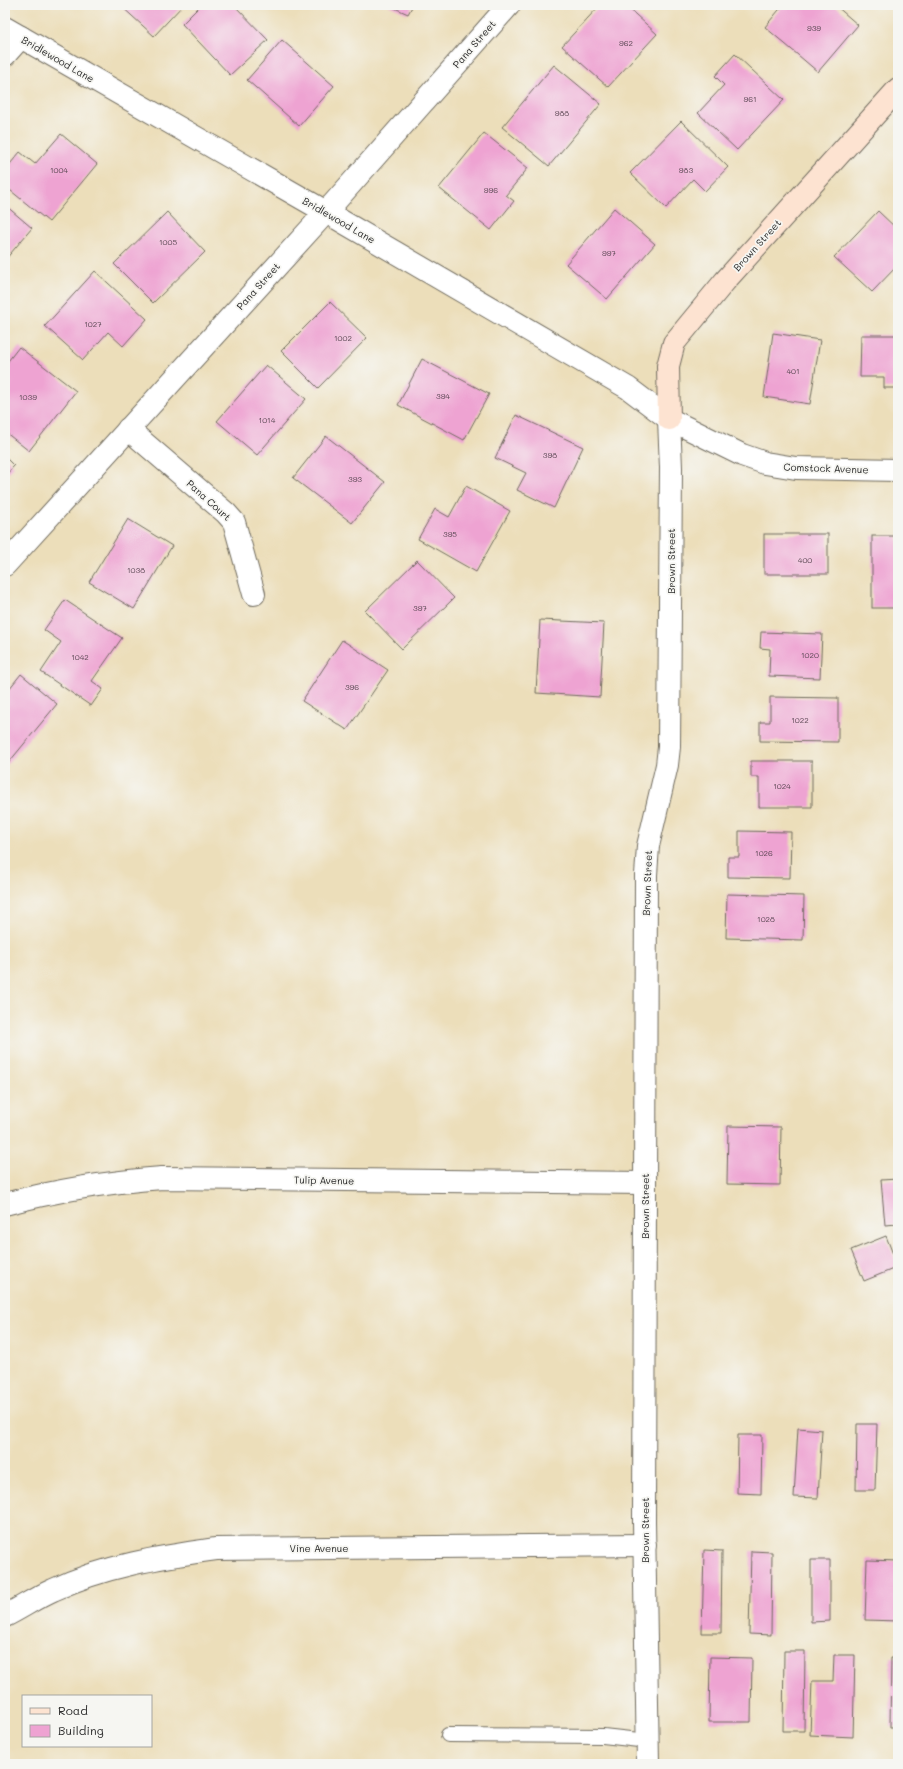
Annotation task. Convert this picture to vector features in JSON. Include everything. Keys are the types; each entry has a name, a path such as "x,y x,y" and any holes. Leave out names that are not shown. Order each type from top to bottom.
{"street":[{"name":"Pana Street","path":"5,565 326,212 509,5"},
{"name":"Bridlewood Lane","path":"13,32 628,388 669,419"},
{"path":"5,55 13,32"},
{"name":"Brown Street","path":"648,1764 645,1545 646,868 653,817 667,765 670,724 671,468 668,366 674,343 681,332 898,89"},
{"name":"Comstock Avenue","path":"669,419 742,454 780,467 898,470"},
{"name":"Pana Court","path":"128,429 226,513 234,522 254,594"},
{"name":"Tulip Avenue","path":"5,1204 67,1189 112,1182 162,1178 645,1183"},
{"name":"Vine Avenue","path":"5,1616 53,1590 103,1571 159,1557 216,1549 645,1545"}],"lane":[{"path":"448,1735 603,1736 648,1741"}],"building":[{"path":"120,5 183,5 154,36"},
{"path":"201,5 234,5 268,40 230,75 182,24"},
{"path":"388,5 413,5 408,14"},
{"path":"600,5 625,5 657,34 608,87 562,46"},
{"path":"783,5 835,5 858,25 818,72 765,27"},
{"path":"282,40 334,86 299,126 247,80"},
{"path":"735,54 784,100 737,150 698,113 724,85 715,76"},
{"path":"554,65 601,104 549,166 502,127"},
{"path":"681,121 728,167 705,191 693,179 666,208 630,173"},
{"path":"484,133 528,168 506,195 514,201 491,230 439,188"},
{"path":"61,134 97,164 49,222 5,186 5,170 20,152 35,164"},
{"path":"5,205 32,228 5,260"},
{"path":"614,208 655,244 607,299 566,264"},
{"path":"878,211 898,230 898,265 872,292 834,257"},
{"path":"167,212 205,252 153,303 114,264"},
{"path":"95,271 147,319 123,346 108,332 83,360 45,326"},
{"path":"330,302 367,338 318,388 281,351"},
{"path":"773,333 820,340 810,404 764,397"},
{"path":"861,335 898,335 898,388 884,388 884,377 860,377"},
{"path":"19,347 76,391 29,451 5,432 5,365"},
{"path":"422,359 489,394 464,440 398,405"},
{"path":"266,365 306,399 257,455 217,421"},
{"path":"516,415 583,447 554,508 517,490 526,473 495,458"},
{"path":"326,436 385,482 352,523 293,478"},
{"path":"5,457 14,466 5,476"},
{"path":"466,486 510,511 476,572 418,539 435,509 449,517"},
{"path":"128,519 172,546 134,609 89,582"},
{"path":"764,534 828,534 828,574 764,574"},
{"path":"872,536 898,536 898,608 872,608"},
{"path":"417,560 454,598 402,649 365,611"},
{"path":"65,600 122,638 92,681 103,689 91,706 41,672 61,642 44,630"},
{"path":"540,620 604,623 600,697 536,693"},
{"path":"761,632 822,634 820,678 769,676 770,649 760,648"},
{"path":"342,640 388,670 347,730 302,701"},
{"path":"21,674 57,704 5,767 5,694"},
{"path":"770,697 838,698 838,742 760,741 760,722 770,722"},
{"path":"751,761 812,761 812,807 759,807 759,777 751,777"},
{"path":"739,831 791,832 790,878 728,877 728,857 739,857"},
{"path":"727,894 804,896 803,940 726,938"},
{"path":"728,1126 781,1127 780,1185 727,1184"},
{"path":"898,1179 898,1224 885,1225 881,1180"},
{"path":"886,1236 898,1267 864,1281 851,1250"},
{"path":"857,1424 877,1424 875,1490 856,1490"},
{"path":"798,1428 822,1430 818,1498 794,1497"},
{"path":"738,1435 762,1435 761,1494 737,1493"},
{"path":"704,1550 722,1551 721,1633 702,1633"},
{"path":"751,1551 772,1552 771,1635 749,1634"},
{"path":"811,1560 830,1560 830,1621 811,1622"},
{"path":"867,1560 898,1561 898,1621 865,1620"},
{"path":"784,1651 805,1651 804,1731 783,1731"},
{"path":"834,1655 855,1655 853,1737 810,1735 812,1681 833,1681"},
{"path":"710,1657 752,1658 751,1722 709,1722"},
{"path":"891,1658 898,1658 898,1727 890,1727"}]}
